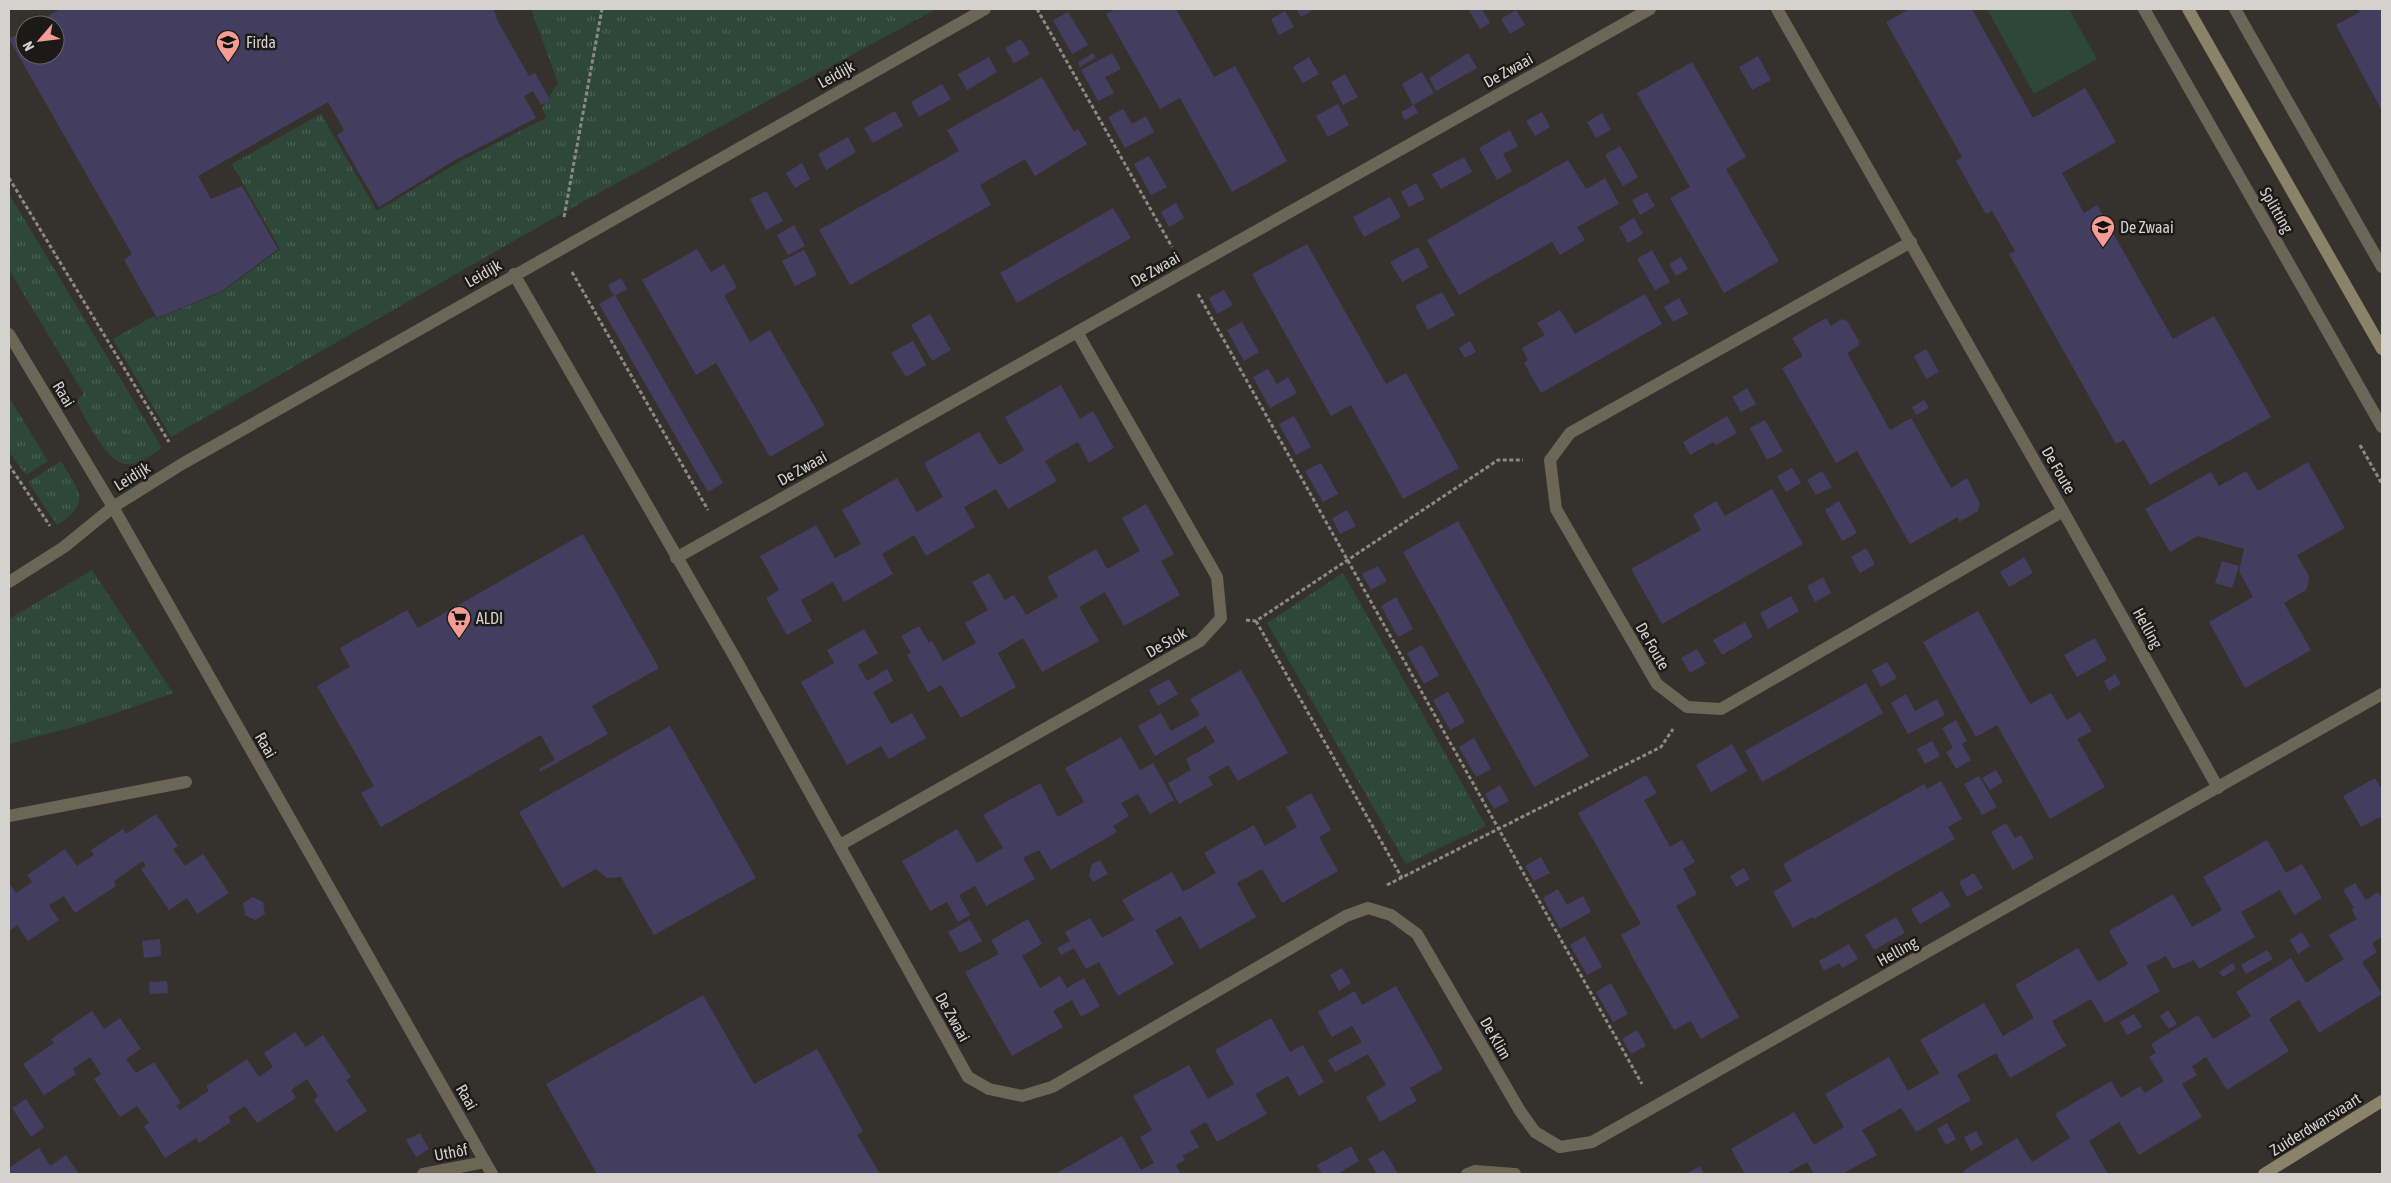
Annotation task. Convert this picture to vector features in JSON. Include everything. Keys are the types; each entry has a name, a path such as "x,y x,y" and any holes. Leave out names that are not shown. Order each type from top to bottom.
{"main road":[{"name":"Splitting","path":"2188,9 2382,350"},
{"name":"Zuiderdwarsvaart","path":"2264,1174 2382,1101"}],"street":[{"name":"Leidijk","path":"9,582 64,548 113,507 182,464 558,249 985,9"},
{"name":"De Zwaai","path":"676,558 1650,9"},
{"path":"1550,460 1570,433 1911,242 1777,9"},
{"name":"Splitting","path":"2144,9 2382,427"},
{"path":"2235,9 2382,267"},
{"name":"De Foute","path":"1550,460 1556,509 1657,684 1687,707 1722,709 2064,511 1911,242"},
{"name":"De Zwaai","path":"514,274 734,656 968,1077 989,1089 1022,1096 1052,1087 1346,916 1368,908"},
{"path":"1078,332 1217,577 1221,618"},
{"name":"Raai","path":"9,334 113,507 492,1174"},
{"name":"Helling","path":"2064,511 2218,788"},
{"name":"De Stok","path":"840,845 1200,641 1221,618"},
{"name":"Helling","path":"1592,1142 2382,694"},
{"path":"9,816 186,782"},
{"name":"De Klim","path":"1368,908 1391,915 1417,934 1520,1110 1535,1132 1560,1147 1592,1142"},
{"name":"Uthôf","path":"423,1174 485,1162"},
{"path":"1467,1174 1475,1171 1515,1174"}],"path":[{"path":"602,9 558,249 720,532"},
{"path":"1038,9 1655,1106"},
{"path":"9,178 182,464"},
{"path":"1221,618 1256,621 1498,460 1550,460"},
{"path":"9,465 64,548"},
{"path":"1256,621 1402,878"},
{"path":"1368,908 1380,889 1661,747 1687,707"}],"green space":[{"path":"531,9 936,9 582,202 171,437 113,339 154,316 156,319 222,292 280,249 232,164 321,114 377,211 459,162 546,118 542,108 558,83"},
{"path":"1987,9 2069,9 2097,59 2034,94"},
{"path":"9,194 162,448 143,460 131,464 122,463 114,459 106,451 92,431 77,403 84,394 9,270"},
{"path":"9,397 48,461 26,475 9,452"},
{"path":"61,461 77,489 79,503 68,517 57,525 28,482"},
{"path":"92,570 173,693 84,724 9,744 9,619"},
{"path":"1343,573 1486,826 1406,864 1267,623"}],"building":[{"path":"60,9 493,9 497,16 496,18 529,76 535,73 550,100 541,105 533,91 524,96 536,118 455,160 379,207 337,135 344,130 328,102 198,176 211,199 242,186 278,249 222,291 157,318 124,260 132,254 24,65 65,65 65,15 50,15"},
{"path":"1116,9 1176,9 1214,77 1235,66 1287,161 1232,192 1180,98 1160,109 1106,14"},
{"path":"1296,9 1315,9 1301,17"},
{"path":"1468,9 1482,9 1490,23 1480,29"},
{"path":"1905,9 1972,9 2033,118 2085,88 2116,142 2062,173 2084,213 2097,205 2173,339 2214,316 2271,417 2150,485 2124,440 2116,444 2009,254 2015,251 1992,211 1986,214 1956,161 1962,157 1886,22 1906,11"},
{"path":"2358,9 2382,9 2382,111 2336,25 2360,12"},
{"path":"1516,10 1525,25 1510,34 1501,19"},
{"path":"1285,11 1294,27 1279,35 1271,19"},
{"path":"1068,12 1088,45 1072,54 1053,20"},
{"path":"15,36 15,49 9,39"},
{"path":"1021,39 1030,54 1014,63 1005,48"},
{"path":"1093,53 1095,58 1080,67 1078,62"},
{"path":"1112,53 1121,69 1105,77 1114,93 1098,101 1081,70"},
{"path":"1468,53 1477,68 1436,91 1429,78"},
{"path":"1758,56 1771,80 1752,90 1739,67"},
{"path":"989,57 997,72 967,90 958,74"},
{"path":"1309,57 1319,74 1303,83 1293,67"},
{"path":"1692,62 1746,157 1726,169 1779,261 1724,293 1670,198 1690,187 1637,93"},
{"path":"1422,72 1434,93 1413,105 1402,84"},
{"path":"1345,74 1358,97 1343,105 1331,82"},
{"path":"1042,77 1074,132 1078,129 1087,144 1035,176 1025,159 980,185 991,205 850,285 819,230 959,151 947,130"},
{"path":"942,84 951,99 919,117 911,102"},
{"path":"1338,104 1349,125 1328,137 1316,116"},
{"path":"1414,105 1418,113 1405,120 1401,112"},
{"path":"1123,109 1132,124 1146,116 1154,132 1125,148 1108,117"},
{"path":"895,111 903,126 873,143 864,128"},
{"path":"1542,112 1550,127 1535,136 1526,121"},
{"path":"1602,113 1611,130 1596,138 1587,122"},
{"path":"1510,130 1518,146 1503,154 1512,171 1497,180 1479,148"},
{"path":"848,137 856,152 826,170 818,154"},
{"path":"1620,146 1638,177 1623,186 1605,155"},
{"path":"1149,156 1167,187 1151,195 1134,164"},
{"path":"1464,157 1472,172 1441,189 1432,174"},
{"path":"1568,160 1586,189 1605,178 1619,204 1577,227 1585,240 1560,255 1552,242 1459,295 1427,240"},
{"path":"802,163 810,179 795,188 786,173"},
{"path":"1416,183 1425,199 1409,207 1401,192"},
{"path":"766,191 783,221 766,230 750,199"},
{"path":"1647,192 1655,206 1640,215 1632,200"},
{"path":"1390,197 1401,217 1364,237 1353,217"},
{"path":"1176,203 1184,218 1169,227 1161,212"},
{"path":"1113,208 1131,238 1017,303 1000,273"},
{"path":"1634,218 1643,234 1628,243 1619,227"},
{"path":"794,225 805,246 788,255 777,235"},
{"path":"1307,244 1386,384 1406,373 1459,468 1403,499 1351,405 1331,416 1252,274"},
{"path":"1418,247 1429,267 1402,282 1390,262"},
{"path":"697,249 711,272 724,264 737,288 724,295 750,342 770,330 825,425 770,457 716,363 696,375 642,280"},
{"path":"804,250 817,275 795,286 782,261"},
{"path":"1652,250 1670,282 1655,290 1637,259"},
{"path":"1681,257 1688,269 1676,276 1669,264"},
{"path":"621,278 627,289 614,296 608,285"},
{"path":"1224,290 1233,305 1217,314 1209,298"},
{"path":"1442,292 1455,315 1428,330 1415,306"},
{"path":"1645,294 1662,324 1541,393 1524,363 1528,360 1522,348 1545,335 1537,323 1560,310 1575,334"},
{"path":"615,295 723,483 708,492 599,304"},
{"path":"1679,298 1688,314 1673,322 1664,307"},
{"path":"930,314 951,350 932,361 911,325"},
{"path":"1826,318 1831,326 1842,319 1847,321 1859,341 1858,346 1847,353 1890,430 1911,418 1951,488 1967,478 1980,504 1978,511 1959,522 1958,517 1910,544 1857,451 1836,463 1782,368 1803,356 1792,338"},
{"path":"1242,322 1259,352 1244,361 1227,330"},
{"path":"913,341 926,365 906,377 891,353"},
{"path":"1470,341 1476,352 1465,358 1459,348"},
{"path":"1926,349 1939,372 1926,379 1914,356"},
{"path":"1268,369 1277,384 1288,377 1297,393 1270,408 1253,377"},
{"path":"1061,385 1080,419 1093,411 1114,448 1089,463 1078,442 1045,461 1057,481 1008,509 996,489 964,507 975,527 926,556 914,535 882,554 893,574 844,602 833,582 801,600 812,621 787,635 766,598 779,590 760,556 816,525 835,558 861,544 842,510 897,478 917,512 943,497 924,463 979,432 999,465 1012,458 1024,450 1005,417"},
{"path":"1747,388 1756,404 1741,412 1732,397"},
{"path":"1924,400 1929,408 1916,415 1912,407"},
{"path":"1294,416 1311,447 1296,455 1279,424"},
{"path":"1727,416 1737,433 1716,445 1713,442 1690,455 1683,442"},
{"path":"1765,420 1783,451 1767,460 1750,428"},
{"path":"2308,462 2345,528 2297,555 2309,576 2308,585 2306,590 2284,603 2311,650 2245,688 2209,622 2253,597 2239,571 2244,549 2198,536 2170,552 2145,509 2211,472 2219,486 2246,471 2258,491"},
{"path":"1321,463 1338,494 1323,502 1305,471"},
{"path":"1792,468 1801,483 1786,492 1777,476"},
{"path":"1822,471 1832,487 1816,495 1807,480"},
{"path":"1772,489 1803,544 1662,624 1631,569 1701,530 1693,515 1716,501 1725,516"},
{"path":"1839,501 1857,533 1842,541 1825,510"},
{"path":"1146,504 1174,554 1161,561 1180,595 1124,626 1105,592 1079,607 1099,641 1042,672 1023,638 998,653 1016,687 961,718 941,685 928,692 907,655 911,653 901,636 919,626 929,643 932,641 943,661 976,643 965,623 988,610 972,582 989,573 1005,600 1014,595 1026,615 1058,597 1047,577 1096,549 1107,569 1140,551 1122,518"},
{"path":"1347,510 1356,526 1340,534 1332,518"},
{"path":"1458,521 1589,756 1534,787 1403,552"},
{"path":"583,534 659,668 592,706 608,734 540,772 539,769 555,760 541,735 381,827 361,793 374,786 317,686 350,667 340,648 407,610 418,628"},
{"path":"1866,548 1875,564 1860,573 1851,557"},
{"path":"2024,557 2033,573 2009,587 2000,572"},
{"path":"2222,561 2239,566 2232,588 2215,583"},
{"path":"1378,566 1387,581 1371,590 1362,574"},
{"path":"1823,577 1831,593 1815,602 1807,586"},
{"path":"1791,596 1799,611 1768,629 1760,613"},
{"path":"1396,597 1413,629 1398,637 1381,606"},
{"path":"1978,611 2030,704 2051,693 2067,720 2080,712 2092,731 2077,739 2105,787 2050,819 1997,725 1976,737 1923,642"},
{"path":"1745,622 1753,637 1722,655 1713,640"},
{"path":"864,629 878,653 858,665 867,681 887,669 893,681 873,692 891,724 912,713 926,738 889,759 881,746 847,765 801,682 834,663 827,650"},
{"path":"2095,638 2107,660 2077,677 2064,655"},
{"path":"1422,645 1439,675 1424,684 1407,653"},
{"path":"1697,649 1706,664 1690,673 1681,658"},
{"path":"1887,662 1897,678 1881,687 1872,670"},
{"path":"1241,670 1288,753 1238,781 1228,765 1208,777 1213,785 1179,804 1168,783 1191,770 1186,759 1215,742 1206,726 1155,756 1138,726 1161,713 1171,731 1200,715 1190,699"},
{"path":"2115,674 2121,684 2109,691 2104,681"},
{"path":"1169,679 1178,694 1158,706 1149,690"},
{"path":"1866,683 1883,713 1762,782 1745,751"},
{"path":"1448,692 1465,722 1450,730 1433,700"},
{"path":"1906,694 1915,711 1937,699 1945,715 1908,734 1891,703"},
{"path":"1956,720 1967,741 1962,744 1971,760 1956,769 1946,752 1953,748 1942,728"},
{"path":"670,726 756,878 654,935 621,877 607,878 596,869 562,888 519,812"},
{"path":"1121,737 1140,770 1153,763 1174,800 1150,814 1138,794 1121,803 1129,816 1113,826 1117,832 1051,870 1039,850 1023,858 1035,879 986,906 975,886 959,895 970,915 958,922 947,902 930,911 902,861 957,829 977,863 1003,848 983,815 1040,783 1058,817 1084,802 1065,768"},
{"path":"1474,738 1491,769 1476,777 1459,747"},
{"path":"1932,741 1940,756 1925,764 1917,749"},
{"path":"1732,744 1747,771 1711,792 1696,765"},
{"path":"1996,770 2003,782 1990,790 1982,778"},
{"path":"1646,775 1657,793 1644,800 1670,847 1682,840 1695,862 1683,869 1697,894 1676,906 1739,1017 1701,1039 1691,1021 1674,1030 1634,960 1621,935 1641,924 1578,813"},
{"path":"1979,776 1997,807 1982,815 1964,784"},
{"path":"2375,778 2382,790 2382,816 2361,827 2343,796"},
{"path":"1941,781 1962,819 1948,827 1955,839 1814,919 1812,917 1793,928 1773,892 1792,881 1783,864 1924,784 1927,789"},
{"path":"1500,785 1509,801 1494,809 1485,794"},
{"path":"1311,793 1331,830 1319,837 1338,871 1282,903 1262,869 1237,883 1256,917 1200,949 1181,916 1155,930 1174,964 1118,996 1099,962 1086,969 1074,948 1061,955 1057,948 1070,941 1065,932 1090,918 1102,938 1134,920 1122,900 1172,872 1183,892 1216,873 1204,853 1254,825 1265,846 1297,827 1286,807"},
{"path":"156,814 178,846 173,849 185,866 203,854 229,893 197,914 187,898 169,910 141,869 146,866 143,861 114,881 116,886 75,913 64,896 49,905 59,920 28,941 17,925 9,931 9,883 16,893 32,882 27,875 65,849 77,866 94,855 91,850 123,829 126,834"},
{"path":"2006,823 2015,838 2021,835 2034,858 2013,870 1991,832"},
{"path":"2267,840 2286,873 2302,864 2322,898 2294,915 2280,890 2241,912 2255,937 2199,969 2194,960 2173,969 2166,956 2146,966 2160,991 2105,1023 2091,999 2052,1021 2066,1046 2010,1078 1996,1053 1957,1075 1971,1100 1916,1132 1901,1108 1862,1130 1877,1155 1842,1174 1814,1174 1807,1162 1786,1174 1745,1174 1731,1149 1794,1112 1814,1145 1844,1127 1825,1094 1889,1057 1908,1091 1939,1073 1920,1040 1984,1003 2003,1036 2034,1018 2015,985 2078,948 2098,982 2128,964 2109,931 2173,894 2192,927 2222,910 2203,877"},
{"path":"1541,857 1550,873 1534,881 1525,866"},
{"path":"1100,860 1108,874 1093,882 1089,875 1092,864"},
{"path":"1744,868 1750,879 1736,887 1730,876"},
{"path":"1974,873 1983,888 1967,897 1959,882"},
{"path":"2355,883 2366,900 2378,892 2382,899 2382,937 2372,943 2377,952 2362,962 2382,994 2319,1033 2299,1000 2269,1019 2289,1051 2227,1090 2206,1057 2192,1066 2197,1075 2182,1084 2202,1117 2139,1155 2119,1122 2089,1141 2108,1174 1965,1174 1963,1171 2017,1138 2032,1162 2070,1138 2055,1114 2111,1081 2121,1098 2140,1086 2145,1093 2164,1081 2149,1057 2156,1053 2151,1044 2198,1015 2213,1039 2232,1028 2251,1016 2236,992 2291,958 2306,983 2344,959 2329,935 2357,919 2351,909 2354,908 2343,890"},
{"path":"1558,889 1567,905 1583,896 1591,912 1560,929 1543,898"},
{"path":"1942,891 1951,906 1920,924 1911,909"},
{"path":"253,897 263,902 265,914 255,920 245,915 243,903"},
{"path":"1896,917 1905,933 1874,950 1865,935"},
{"path":"1028,919 1042,944 1022,956 1040,988 1060,976 1067,988 1084,978 1100,1006 1081,1017 1072,1000 1053,1011 1063,1027 1012,1056 965,972 999,954 991,940"},
{"path":"970,920 982,941 960,953 948,932"},
{"path":"2302,932 2310,946 2298,954 2290,940"},
{"path":"1585,936 1602,967 1587,975 1570,945"},
{"path":"160,939 161,956 144,958 142,941"},
{"path":"1849,944 1858,959 1842,968 1839,963 1824,971 1819,961"},
{"path":"2267,950 2273,959 2246,974 2241,965"},
{"path":"2233,963 2236,969 2223,977 2219,972"},
{"path":"1342,968 1351,983 1339,991 1330,975"},
{"path":"167,981 168,993 150,994 149,982"},
{"path":"1611,983 1628,1014 1613,1022 1596,992"},
{"path":"1396,986 1443,1069 1410,1088 1417,1101 1380,1122 1366,1097 1386,1085 1368,1054 1335,1072 1328,1060 1362,1042 1352,1026 1332,1037 1318,1012 1355,991 1362,1005"},
{"path":"703,995 754,1084 817,1049 863,1131 857,1135 880,1174 597,1174 546,1084"},
{"path":"2168,1010 2177,1024 2169,1029 2160,1016"},
{"path":"92,1011 104,1029 120,1018 141,1049 126,1059 136,1073 154,1062 181,1103 176,1106 180,1110 209,1091 206,1086 247,1059 259,1077 273,1067 264,1053 295,1032 306,1047 323,1035 351,1077 346,1080 367,1111 336,1132 314,1100 318,1096 307,1079 291,1090 296,1098 257,1123 245,1106 228,1117 231,1122 199,1143 196,1138 165,1158 144,1126 149,1123 137,1106 120,1117 94,1079 101,1074 90,1057 73,1069 76,1074 44,1095 23,1064 54,1043 51,1039"},
{"path":"2134,1014 2142,1027 2127,1035 2120,1022"},
{"path":"1271,1018 1290,1052 1303,1045 1324,1082 1299,1096 1288,1076 1255,1094 1267,1114 1217,1142 1206,1122 1190,1131 1199,1147 1182,1156 1185,1160 1176,1165 1181,1174 1055,1174 1122,1136 1141,1170 1154,1163 1140,1137 1152,1130 1133,1096 1189,1065 1208,1099 1234,1084 1215,1050"},
{"path":"1637,1030 1646,1046 1631,1054 1622,1039"},
{"path":"26,1099 44,1127 31,1137 12,1108"},
{"path":"1947,1123 1956,1139 1946,1145 1937,1129"},
{"path":"1976,1131 1983,1144 1971,1151 1964,1137"},
{"path":"420,1133 429,1149 416,1157 406,1140"},
{"path":"1351,1146 1359,1161 1337,1174 1322,1174 1317,1165"},
{"path":"39,1148 50,1166 66,1155 79,1174 9,1174 9,1168"},
{"path":"1384,1150 1398,1174 1377,1174 1368,1159"},
{"path":"1700,1166 1704,1174 1686,1174"}],"place":[{"name":"Firda","path":"228,63"},
{"name":"De Zwaai","path":"2103,248"},
{"name":"ALDI","path":"459,639"}]}
